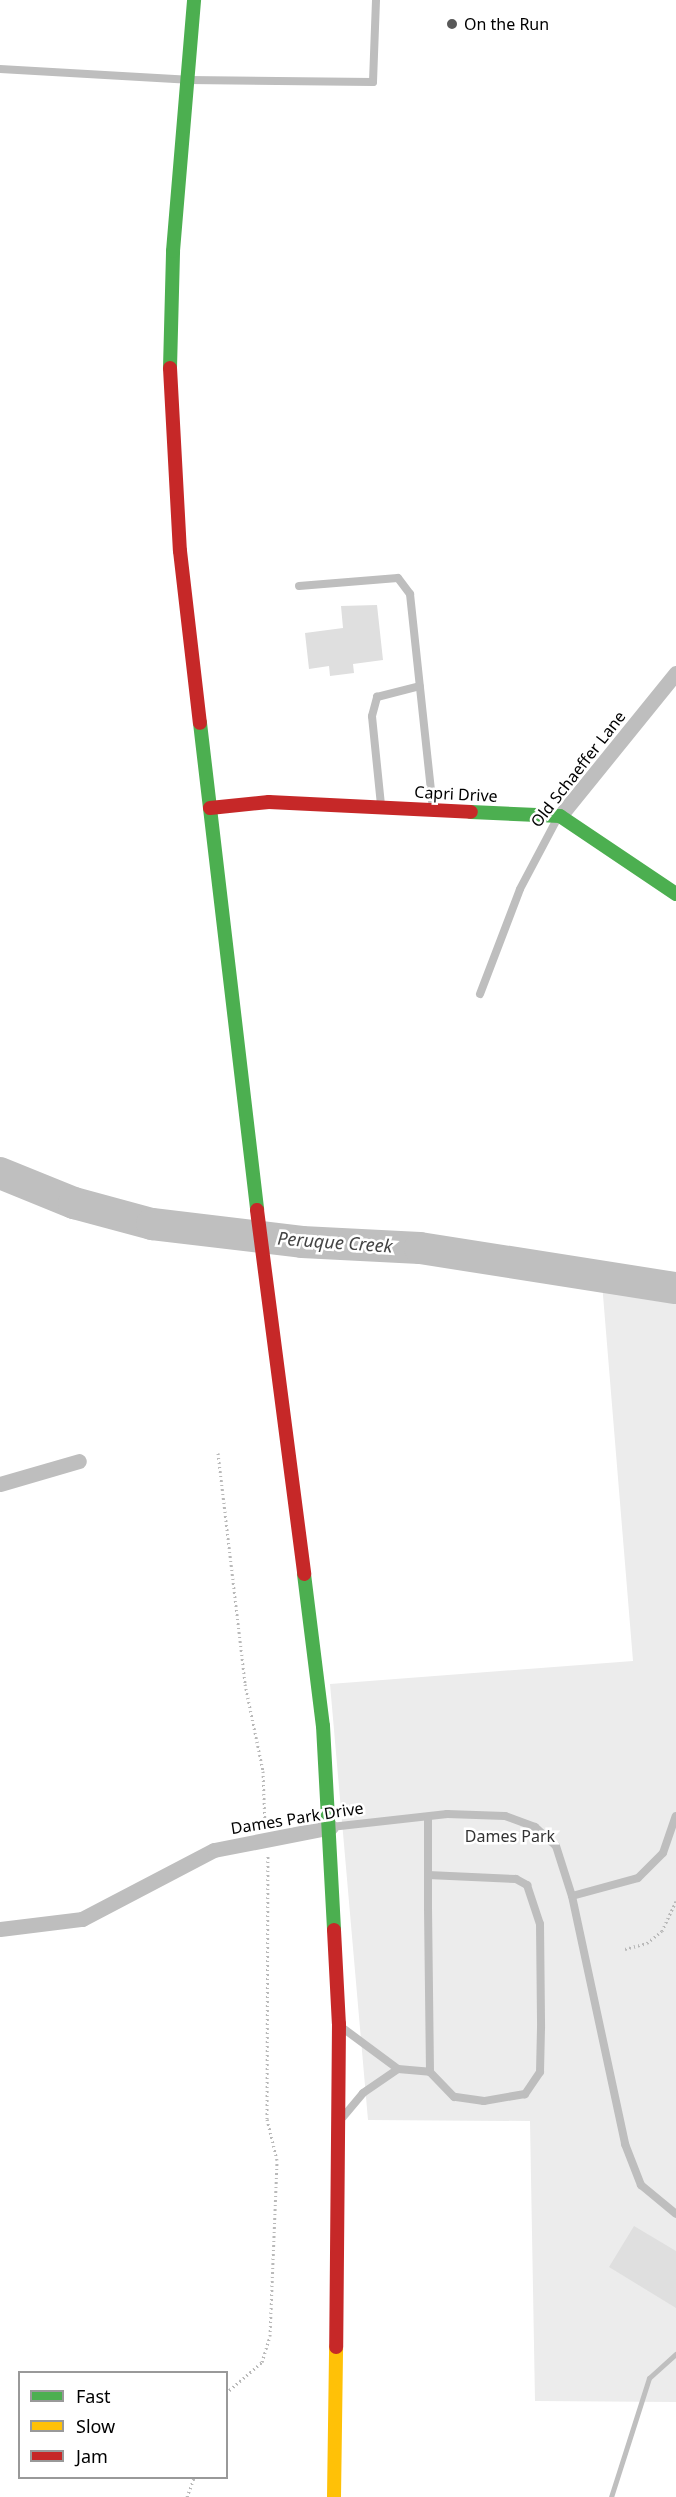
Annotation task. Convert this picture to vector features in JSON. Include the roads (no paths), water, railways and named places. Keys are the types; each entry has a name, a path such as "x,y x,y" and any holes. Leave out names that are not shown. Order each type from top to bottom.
{"main road":[{"path":"194,0 173,251 169,406 210,808 272,1336 323,1726 331,1827 339,2024 334,2497"},
{"name":"Capri Drive","path":"210,808 269,802 560,816"},
{"path":"560,816 676,894"}],"street":[{"name":"Old Schaeffer Lane","path":"560,816 676,673"},
{"path":"0,1484 79,1461"},
{"name":"Dames Park Drive","path":"0,1929 82,1919 214,1850 266,1837 331,1827"}],"lane":[{"path":"0,69 188,80 374,82 376,0"},
{"path":"299,586 398,578 410,594 433,809"},
{"path":"381,806 372,716 377,698 420,686"},
{"name":"Old Schaeffer Lane","path":"480,994 520,889 560,816"},
{"name":"Dames Park Drive","path":"331,1827 428,1818 506,1816 535,1827 556,1846 573,1896 626,2144 640,2185 676,2214"},
{"path":"573,1896 638,1878 663,1852 676,1816"},
{"path":"428,1818 428,1875 430,2072 443,2091 474,2100 507,2100 534,2086 540,2072 541,1942 527,1885 516,1879 428,1875"},
{"path":"339,2024 398,2069 430,2072"},
{"path":"338,2123 363,2093 398,2069"}],"waterway":[{"name":"Peruque Creek","path":"0,1173 74,1203 152,1224 302,1242 420,1248 676,1288"},
{"path":"611,2497 649,2378 676,2354"}],"place":[{"name":"On the Run","path":"452,24"}],"park label":[{"name":"Dames Park","path":"510,1836"}]}
